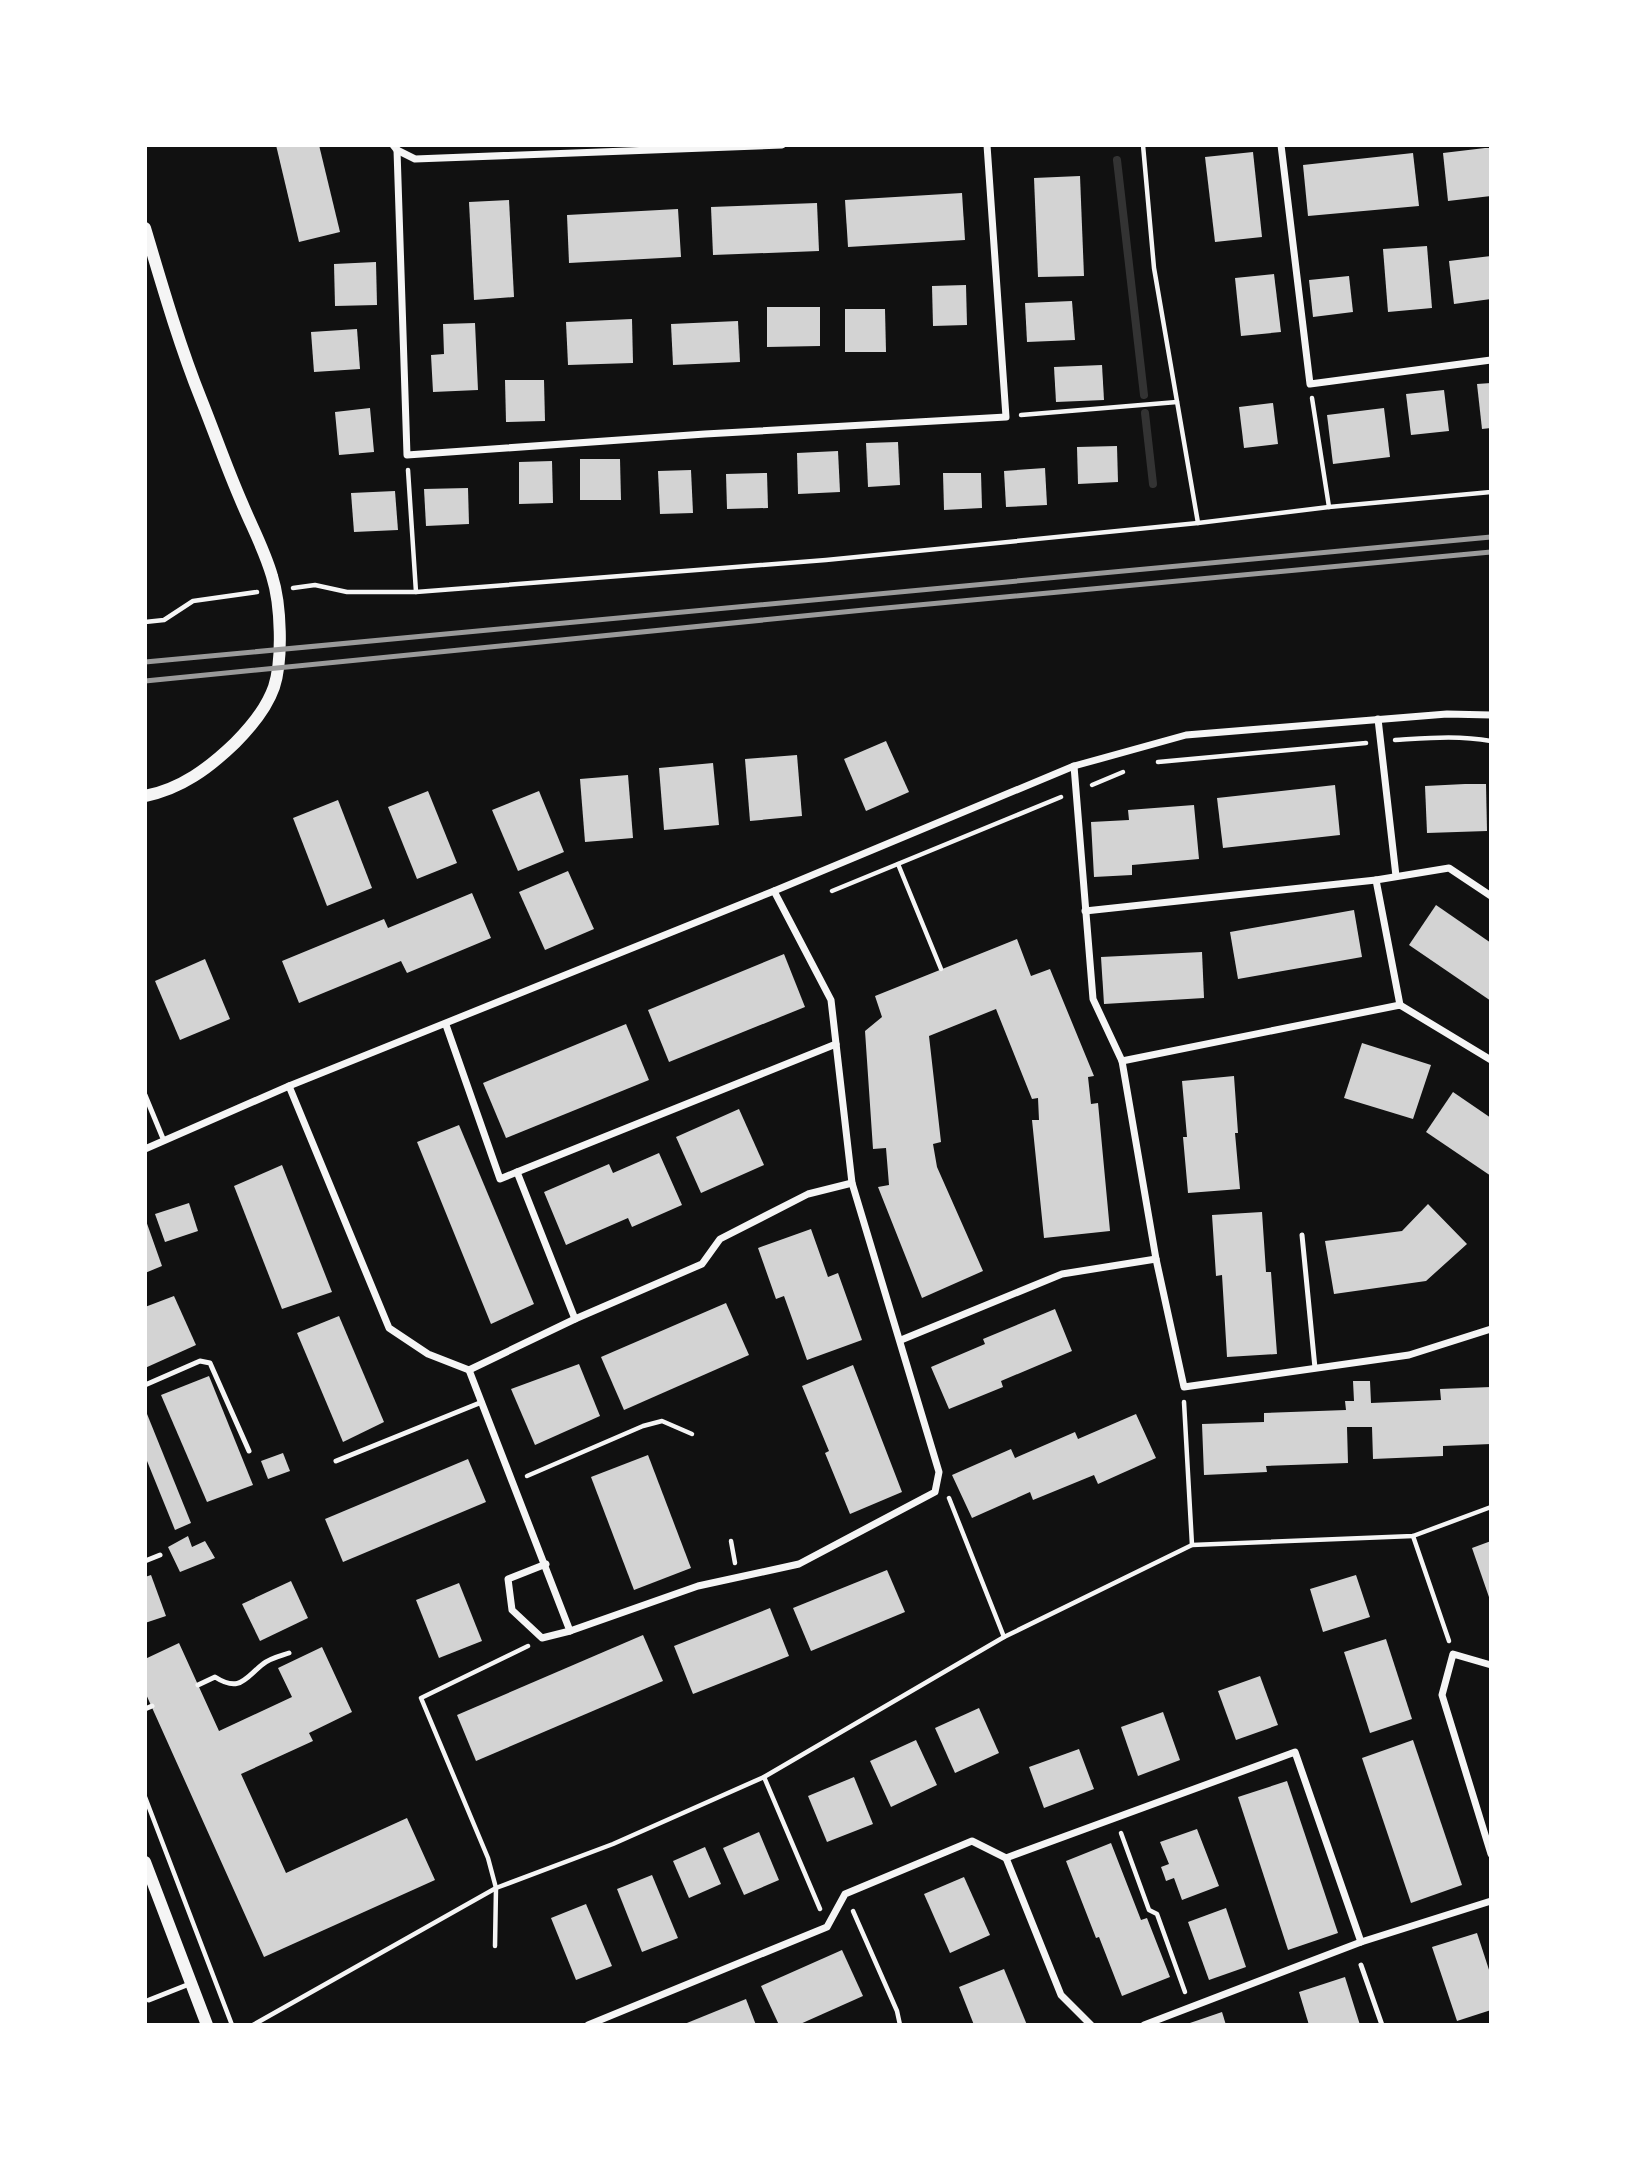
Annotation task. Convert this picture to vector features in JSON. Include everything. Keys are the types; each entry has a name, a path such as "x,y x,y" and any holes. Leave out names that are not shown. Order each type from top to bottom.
{"street":[{"path":"395,148 415,159 617,149 782,145"},
{"path":"395,148 407,455 1006,417 987,145"},
{"path":"1281,145 1310,384 1491,360"},
{"path":"145,228 200,395 270,570 279,630 279,657 274,687 244,734 216,761 183,783 145,796"},
{"path":"145,1149 289,1086 446,1025 1074,766 1186,735 1447,714 1491,715"},
{"path":"1378,719 1396,876"},
{"path":"1074,766 1093,999 1122,1062 1156,1259 1184,1387 1409,1355 1491,1329"},
{"path":"1085,911 1376,880 1449,868 1491,896"},
{"path":"1376,880 1400,1005"},
{"path":"546,1564 508,1579 512,1610 542,1639 698,1586 799,1564 935,1492 939,1472 852,1183 831,1000 774,891"},
{"path":"1122,1062 1400,1005 1491,1059"},
{"path":"446,1025 500,1179 836,1044"},
{"path":"289,1086 389,1328 428,1353 469,1370 570,1630"},
{"path":"517,1172 575,1319"},
{"path":"469,1370 575,1319 702,1264 720,1239 808,1194 852,1183"},
{"path":"901,1340 1062,1274 1156,1259"},
{"path":"1491,1665 1453,1654 1442,1695 1491,1854"},
{"path":"1006,1857 1295,1752 1361,1942"},
{"path":"588,2025 828,1927 845,1894 972,1841 1006,1857 1061,1995 1091,2025"},
{"path":"145,1862 207,2025"},
{"path":"1143,2025 1242,1985 1361,1942 1491,1901"}],"lane":[{"path":"145,1096 164,1141"},
{"path":"1302,1235 1315,1368"},
{"path":"145,1385 200,1361 210,1363 248,1451"},
{"path":"336,1461 482,1402"},
{"path":"145,1561 160,1555"},
{"path":"198,1685 215,1677 225,1684 242,1682 263,1664 289,1653"},
{"path":"1361,1965 1382,2025"},
{"path":"149,2000 192,1983"}],"path":[{"path":"1143,145 1154,268 1198,523"},
{"path":"1310,384 1329,507"},
{"path":"1006,417 1177,402"},
{"path":"407,455 416,592"},
{"path":"299,587 315,585 347,592 416,592 826,560 1491,492"},
{"path":"145,622 164,620 192,601 248,593"},
{"path":"1156,762 1438,737 1468,737 1491,741"},
{"path":"832,891 1132,768"},
{"path":"898,864 941,970"},
{"path":"1184,1387 1192,1545"},
{"path":"514,1482 643,1426 663,1421 692,1434"},
{"path":"939,1472 1004,1637"},
{"path":"253,2025 496,1888 613,1844 764,1777 1004,1637 1192,1545 1413,1536 1491,1507"},
{"path":"1413,1536 1453,1654"},
{"path":"495,1946 496,1888 488,1858 421,1698 542,1639"},
{"path":"764,1777 828,1927"},
{"path":"145,1797 232,2025"},
{"path":"1115,1817 1149,1910 1157,1914 1190,2006"},
{"path":"845,1894 897,2011 900,2025"}],"building":[{"path":"276,145 319,145 340,232 299,242"},
{"path":"1491,148 1491,196 1448,201 1443,153"},
{"path":"1253,152 1262,237 1215,242 1205,157"},
{"path":"1413,153 1419,206 1308,216 1303,165"},
{"path":"1080,176 1084,276 1038,277 1034,178"},
{"path":"962,193 965,240 848,247 845,200"},
{"path":"509,200 514,297 474,300 469,202"},
{"path":"817,203 819,251 713,255 711,207"},
{"path":"678,209 681,257 569,263 567,215"},
{"path":"1427,246 1432,308 1388,312 1383,249"},
{"path":"1491,256 1491,299 1454,304 1449,261"},
{"path":"376,262 377,305 335,306 334,264"},
{"path":"1274,274 1281,332 1241,336 1235,278"},
{"path":"1349,276 1353,312 1313,317 1309,280"},
{"path":"966,285 967,325 933,326 932,286"},
{"path":"1072,301 1075,340 1027,342 1025,303"},
{"path":"767,307 820,307 820,346 767,347"},
{"path":"845,309 885,309 886,352 845,352"},
{"path":"632,319 633,363 568,365 566,322"},
{"path":"738,321 740,362 673,365 671,324"},
{"path":"475,323 478,390 433,392 431,355 444,354 443,324"},
{"path":"357,329 360,369 314,372 311,332"},
{"path":"1102,365 1104,400 1056,402 1054,367"},
{"path":"505,380 544,380 545,421 506,422"},
{"path":"1491,383 1491,428 1482,429 1477,384"},
{"path":"1444,390 1449,431 1411,435 1406,394"},
{"path":"1273,403 1278,444 1244,448 1239,407"},
{"path":"370,408 374,452 339,455 335,412"},
{"path":"1384,408 1390,457 1333,464 1327,415"},
{"path":"898,442 900,485 868,487 866,443"},
{"path":"1117,446 1118,482 1078,484 1077,447"},
{"path":"838,451 840,492 798,494 797,453"},
{"path":"580,459 620,459 621,500 580,500"},
{"path":"552,461 553,503 519,504 519,462"},
{"path":"1045,468 1047,505 1006,507 1004,471"},
{"path":"691,470 693,513 660,514 658,471"},
{"path":"767,473 768,508 727,509 726,474"},
{"path":"943,473 981,473 982,508 944,510"},
{"path":"468,488 469,524 426,526 424,489"},
{"path":"395,491 398,530 354,532 351,493"},
{"path":"886,741 909,792 866,811 844,759"},
{"path":"797,755 802,816 750,821 745,759"},
{"path":"713,763 719,825 664,830 659,768"},
{"path":"628,775 633,838 585,842 580,779"},
{"path":"1486,784 1487,831 1427,833 1425,786"},
{"path":"1335,785 1340,835 1223,848 1217,798"},
{"path":"428,791 457,863 417,879 388,807"},
{"path":"539,791 564,852 518,871 492,810"},
{"path":"338,800 372,888 327,906 293,818"},
{"path":"1194,805 1199,859 1132,865 1132,875 1094,877 1091,822 1129,820 1128,810"},
{"path":"568,871 594,929 545,950 519,892"},
{"path":"472,893 491,938 407,973 401,961 299,1003 282,961 384,919 388,928"},
{"path":"1436,905 1491,943 1491,1001 1409,945"},
{"path":"1354,910 1362,957 1238,979 1230,932"},
{"path":"1017,939 1031,976 1050,969 1094,1076 1088,1077 1091,1104 1098,1103 1110,1231 1044,1238 1032,1120 1039,1120 1038,1098 1032,1099 996,1009 929,1036 941,1142 933,1144 937,1167 983,1271 922,1298 878,1187 889,1185 886,1148 873,1149 865,1031 882,1017 875,996"},
{"path":"1202,952 1204,998 1104,1004 1101,957"},
{"path":"784,954 805,1007 669,1062 648,1010"},
{"path":"205,959 230,1019 180,1040 155,981"},
{"path":"626,1024 649,1080 506,1138 483,1083"},
{"path":"1362,1043 1431,1065 1413,1119 1344,1098"},
{"path":"1234,1076 1240,1189 1188,1193 1182,1081"},
{"path":"1453,1092 1491,1118 1491,1176 1426,1132"},
{"path":"739,1109 764,1165 701,1193 676,1137"},
{"path":"459,1125 534,1304 491,1324 417,1142"},
{"path":"659,1153 682,1205 632,1227 628,1218 566,1245 544,1192 609,1164 613,1173"},
{"path":"282,1165 332,1292 282,1309 234,1186"},
{"path":"189,1203 198,1231 165,1242 155,1214"},
{"path":"1428,1204 1467,1244 1426,1281 1334,1294 1325,1241 1402,1231"},
{"path":"1262,1212 1266,1272 1271,1272 1277,1354 1227,1357 1222,1275 1216,1276 1212,1215"},
{"path":"145,1218 162,1266 145,1273"},
{"path":"811,1229 828,1277 838,1273 862,1340 807,1360 784,1296 776,1299 758,1248"},
{"path":"174,1296 196,1345 145,1368 145,1307"},
{"path":"726,1303 749,1355 624,1410 601,1357"},
{"path":"1055,1309 1072,1351 1001,1381 1003,1387 949,1409 931,1367 985,1344 983,1339"},
{"path":"339,1316 384,1422 343,1442 297,1333"},
{"path":"579,1364 600,1416 535,1445 511,1389"},
{"path":"853,1365 902,1492 850,1514 825,1453 829,1451 802,1386"},
{"path":"209,1376 253,1485 207,1502 161,1395"},
{"path":"1353,1381 1370,1381 1371,1403 1441,1400 1440,1389 1491,1387 1491,1444 1443,1446 1443,1456 1373,1459 1372,1427 1347,1427 1348,1463 1266,1466 1267,1472 1204,1475 1202,1424 1264,1422 1264,1413 1346,1410 1345,1401 1354,1401"},
{"path":"145,1409 191,1523 175,1530 145,1456"},
{"path":"1136,1414 1156,1458 1098,1484 1094,1475 1033,1500 1030,1492 972,1518 952,1475 1011,1449 1015,1458 1075,1432 1078,1439"},
{"path":"283,1453 290,1471 268,1479 261,1461"},
{"path":"648,1455 691,1568 634,1590 591,1477"},
{"path":"468,1459 486,1502 343,1562 325,1519"},
{"path":"188,1536 192,1547 205,1541 215,1558 180,1572 168,1547"},
{"path":"1491,1541 1491,1600 1490,1600 1472,1548"},
{"path":"887,1570 905,1612 811,1651 793,1608"},
{"path":"151,1575 166,1616 145,1623 145,1577"},
{"path":"1356,1575 1370,1617 1323,1632 1310,1589"},
{"path":"291,1581 308,1618 260,1641 242,1604"},
{"path":"459,1583 482,1641 439,1658 416,1600"},
{"path":"770,1608 789,1656 693,1694 674,1646"},
{"path":"643,1635 663,1681 476,1761 457,1715"},
{"path":"1386,1639 1412,1719 1370,1733 1344,1652"},
{"path":"179,1643 219,1731 292,1697 278,1668 322,1647 352,1712 309,1733 313,1741 241,1774 286,1873 407,1818 435,1880 264,1957 145,1692 145,1659"},
{"path":"1260,1676 1278,1725 1236,1740 1218,1691"},
{"path":"979,1708 999,1753 955,1773 935,1728"},
{"path":"1163,1712 1180,1760 1138,1776 1121,1727"},
{"path":"916,1740 937,1785 891,1807 870,1761"},
{"path":"1413,1740 1462,1885 1411,1903 1362,1758"},
{"path":"1079,1749 1094,1789 1044,1808 1029,1767"},
{"path":"854,1777 873,1824 827,1842 808,1796"},
{"path":"1287,1781 1338,1933 1288,1950 1238,1797"},
{"path":"1197,1829 1219,1886 1182,1900 1174,1878 1166,1881 1161,1867 1169,1864 1160,1842"},
{"path":"759,1832 779,1880 744,1895 723,1848"},
{"path":"1111,1843 1141,1920 1147,1918 1170,1977 1122,1996 1066,1861"},
{"path":"705,1847 721,1884 689,1898 673,1861"},
{"path":"652,1875 678,1938 642,1952 617,1889"},
{"path":"964,1877 990,1935 950,1953 924,1894"},
{"path":"586,1904 612,1966 576,1980 551,1918"},
{"path":"1226,1908 1246,1967 1209,1980 1188,1922"},
{"path":"1477,1933 1491,1976 1491,2010 1457,2021 1432,1947"},
{"path":"842,1950 863,1996 798,2025 779,2025 761,1986"},
{"path":"1004,1969 1027,2025 974,2025 959,1987"},
{"path":"1345,1977 1360,2025 1309,2025 1299,1992"},
{"path":"746,1999 756,2025 682,2025"},
{"path":"1222,2012 1226,2025 1187,2025 1187,2024"}],"waterway":[{"path":"1117,160 1144,395"},
{"path":"1145,413 1153,484"}],"railway":[{"path":"145,662 1491,537"},
{"path":"145,681 1491,552"}]}
